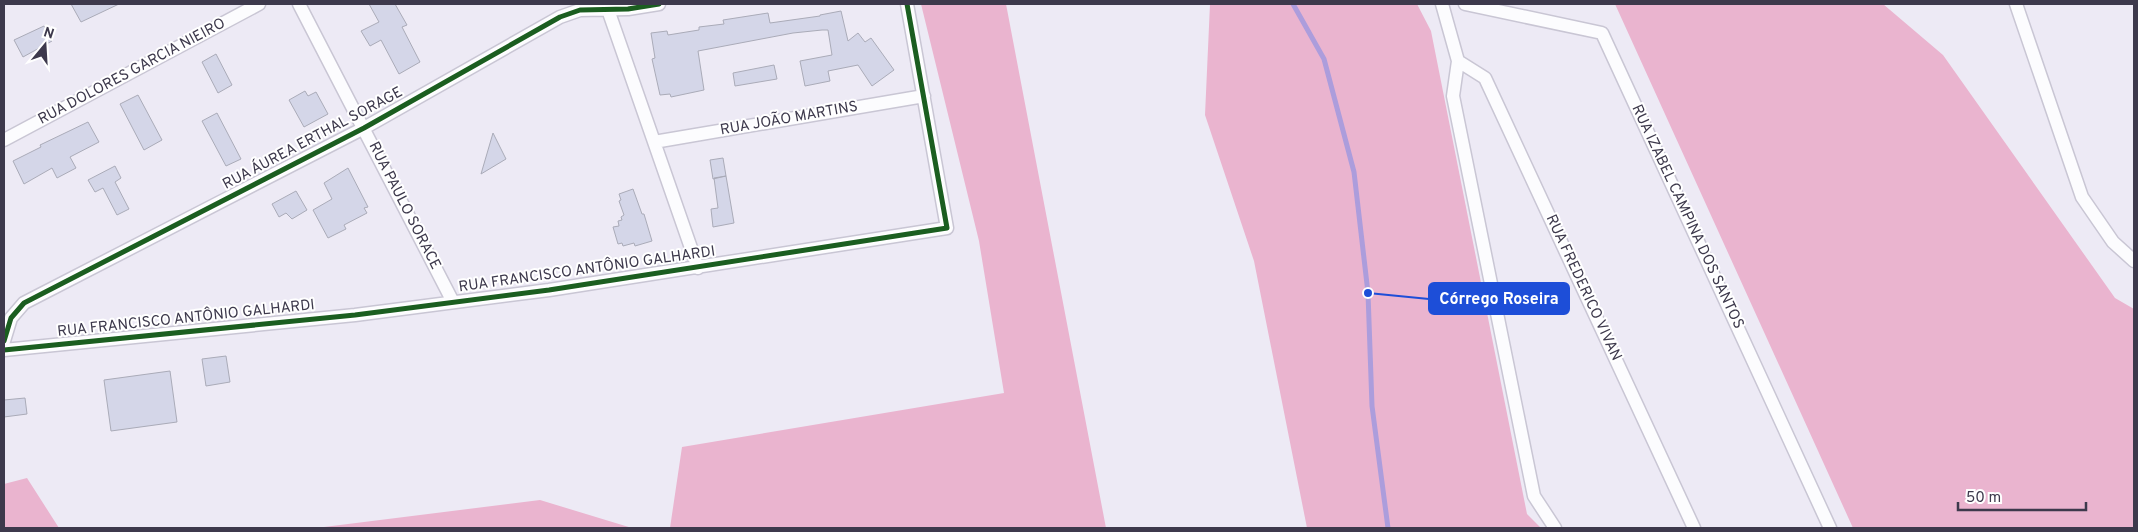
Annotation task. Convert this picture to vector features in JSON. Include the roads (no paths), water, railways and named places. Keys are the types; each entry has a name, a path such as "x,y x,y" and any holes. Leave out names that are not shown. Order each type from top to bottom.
{"street":[{"name":"RUA DOLORES GARCIA NIEIRO","path":"4,140 259,4"},
{"name":"RUA PAULO SORACE","path":"299,4 453,302"},
{"name":"RUA ÁUREA ERTHAL SORAGE","path":"4,342 11,318 24,303 364,128 560,17 580,10 607,6 628,9 659,4"},
{"name":"RUA FRANCISCO ANTÔNIO GALHARDI","path":"4,350 354,315 549,290 947,228 907,4"},
{"path":"1442,4 1458,61 1453,96 1534,496 1554,528"},
{"name":"RUA IZABEL CAMPINA DOS SANTOS","path":"1465,4 1602,33 1830,528"},
{"path":"2016,4 2082,197 2113,242 2134,261"},
{"path":"607,6 698,268"},
{"name":"RUA FREDERICO VIVAN","path":"1458,61 1485,78 1694,528"},
{"name":"RUA JOÃO MARTINS","path":"654,142 924,96"}],"waterway":[{"path":"1293,4 1324,59 1354,172 1368,293 1372,406 1388,528"}],"place":[{"name":"Córrego Roseira","path":"1368,293"}]}
